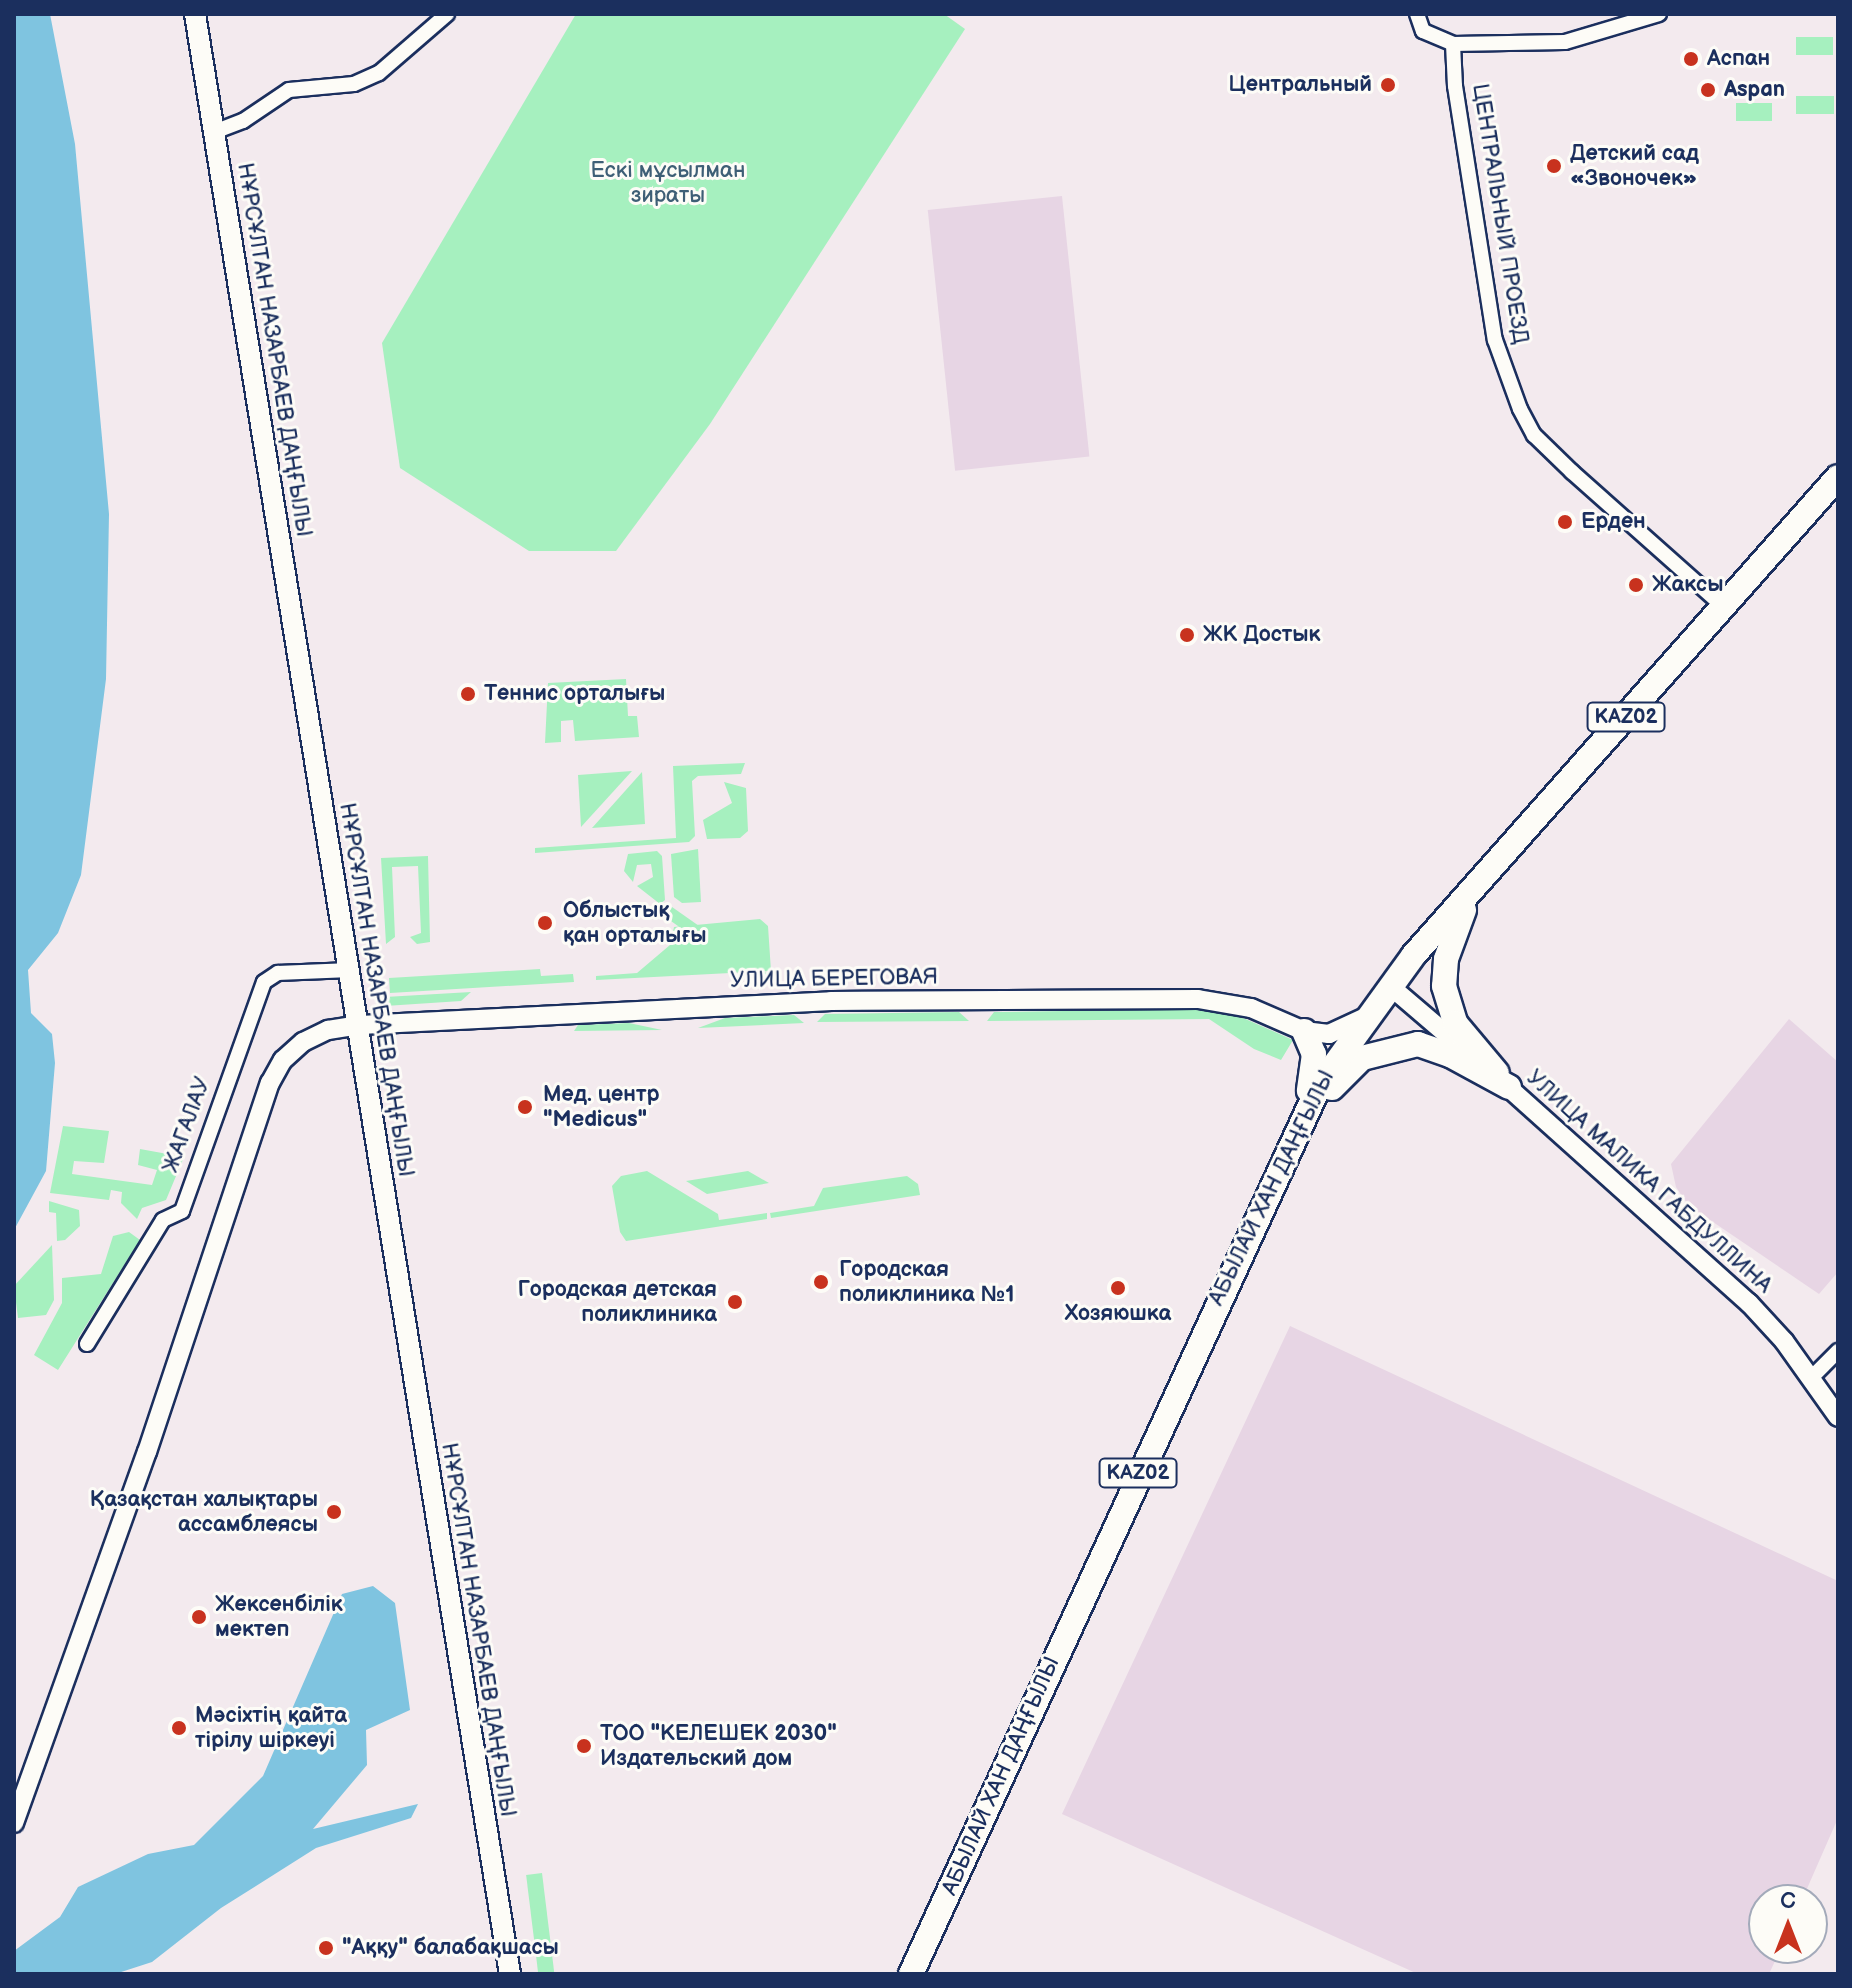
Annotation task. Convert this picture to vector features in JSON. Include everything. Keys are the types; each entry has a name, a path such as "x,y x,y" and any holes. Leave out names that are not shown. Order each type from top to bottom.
{"highway":[{"name":"АБЫЛАЙ ХАН ДАҢҒЫЛЫ","path":"911,1974 1319,1086 1369,1014 1399,994 1487,873 1838,477"},
{"path":"1487,873 1454,932 1444,986 1455,1023 1509,1087"},
{"path":"1296,1132 1314,1062 1304,1031"},
{"path":"1296,1132 1351,1065 1392,1047 1418,1044 1438,1050 1509,1087"}],"main road":[{"name":"НҰРСҰЛТАН НАЗАРБАЕВ ДАҢҒЫЛЫ","path":"195,14 360,1025 510,1974"}],"street":[{"path":"214,132 243,121 289,90 354,84 379,73 447,14"},
{"path":"1417,14 1423,31 1453,44 1565,42 1659,14"},
{"name":"ЦЕНТРАЛЬНЫЙ ПРОЕЗД","path":"1453,44 1495,340 1520,409 1534,435 1572,472 1724,607"},
{"name":"ЖАГАЛАУ","path":"87,1344 163,1220 182,1211 264,982 278,973 350,970"},
{"name":"УЛИЦА МАЛИКА ГАБДУЛЛИНА","path":"1399,994 1709,1264 1812,1377 1838,1417"},
{"name":"УЛИЦА БЕРЕГОВАЯ","path":"14,1823 182,1352 270,1083 283,1060 303,1042 328,1030 360,1025 831,1001 1100,998 1226,1002 1304,1031"},
{"path":"1304,1031 1339,1032 1369,1014"},
{"path":"1812,1377 1838,1352"}],"shaded area":[{"path":"1062,196 1089,457 955,471 928,210"},
{"path":"1789,1019 1838,1062 1838,1272 1819,1294 1688,1205 1676,1187 1671,1164"},
{"path":"1290,1326 1838,1581 1838,1818 1809,1884 1748,1884 1748,1964 1774,1964 1769,1974 1418,1974 1062,1814"}],"green space":[{"name":"Ескі мұсылман зираты","path":"576,14 944,14 965,29 710,424 616,551 529,551 400,468 382,343"},
{"path":"1796,37 1833,37 1833,55 1796,55"},
{"path":"1796,96 1834,96 1834,114 1796,114"},
{"path":"1736,103 1772,103 1772,121 1736,121"},
{"path":"626,679 628,716 637,716 639,737 575,741 573,720 561,721 561,742 545,743 548,683"},
{"path":"745,763 741,774 698,776 692,781 695,836 689,842 535,853 535,848 676,838 673,766"},
{"path":"632,771 581,827 578,775"},
{"path":"642,772 645,824 592,828"},
{"path":"724,782 746,788 748,831 740,838 707,839 703,820 732,803"},
{"path":"698,849 701,902 682,903 674,897 671,854"},
{"path":"657,851 662,856 665,900 660,904 637,886 653,877 651,864 637,865 633,882 624,871 628,854"},
{"path":"428,856 430,942 417,944 410,937 421,933 418,866 392,867 395,937 386,944 381,858"},
{"path":"670,906 769,975 762,985 663,915"},
{"path":"760,919 768,926 771,971 596,980 596,976 637,973 670,945 674,927"},
{"path":"540,969 541,976 573,974 574,982 390,993 389,978"},
{"path":"471,992 461,1001 385,1006 385,997"},
{"path":"1193,1009 1241,1017 1293,1040 1281,1060 1254,1049 1209,1019 987,1021 994,1012"},
{"path":"959,1012 969,1021 817,1022 825,1014"},
{"path":"794,1015 804,1023 698,1028 725,1018"},
{"path":"629,1023 662,1030 574,1031 578,1025"},
{"path":"63,1126 109,1131 104,1163 74,1161 72,1174 152,1185 157,1170 138,1165 140,1149 184,1157 166,1200 142,1208 137,1219 121,1203 122,1192 111,1190 109,1200 50,1193"},
{"path":"647,1171 718,1214 719,1220 767,1213 767,1219 626,1241 620,1232 612,1186 621,1176"},
{"path":"748,1171 769,1183 707,1194 686,1181"},
{"path":"907,1176 918,1184 920,1195 771,1218 770,1213 814,1206 823,1188"},
{"path":"49,1201 79,1210 80,1226 65,1240 57,1241 56,1213 49,1212"},
{"path":"129,1232 140,1240 58,1370 34,1355 62,1303 62,1278 101,1274 113,1236"},
{"path":"52,1245 54,1300 46,1315 18,1318 14,1286"},
{"path":"542,1873 554,1974 538,1974 526,1875"}],"water":[{"path":"14,14 50,14 75,144 109,514 106,679 81,875 58,933 28,970 31,1013 52,1034 55,1063 46,1171 14,1230"},
{"path":"373,1586 395,1603 410,1710 366,1730 367,1765 313,1829 418,1804 411,1818 316,1848 221,1908 152,1962 115,1974 14,1974 14,1951 60,1917 78,1887 148,1854 194,1845 263,1776 342,1594"}],"place":[{"name":"Аспан","path":"1691,59"},
{"name":"Центральный","path":"1388,85"},
{"name":"Aspan","path":"1708,90"},
{"name":"Детский сад «Звоночек»","path":"1554,166"},
{"name":"Ерден","path":"1565,522"},
{"name":"Жаксы","path":"1636,585"},
{"name":"ЖК Достык","path":"1187,635"},
{"name":"Теннис орталығы","path":"468,694"},
{"name":"Облыстық қан орталығы","path":"545,923"},
{"name":"Мед. центр \"Medicus\"","path":"525,1107"},
{"name":"Городская поликлиника №1","path":"821,1282"},
{"name":"Хозяюшка","path":"1118,1288"},
{"name":"Городская детская поликлиника","path":"735,1302"},
{"name":"Қазақстан халықтары ассамблеясы","path":"334,1512"},
{"name":"Жексенбілік мектеп","path":"199,1617"},
{"name":"Мәсіхтің қайта тірілу шіркеуі","path":"179,1728"},
{"name":"ТОО \"КЕЛЕШЕК 2030\" Издательский дом","path":"584,1746"},
{"name":"\"Аққу\" балабақшасы","path":"326,1948"}]}
